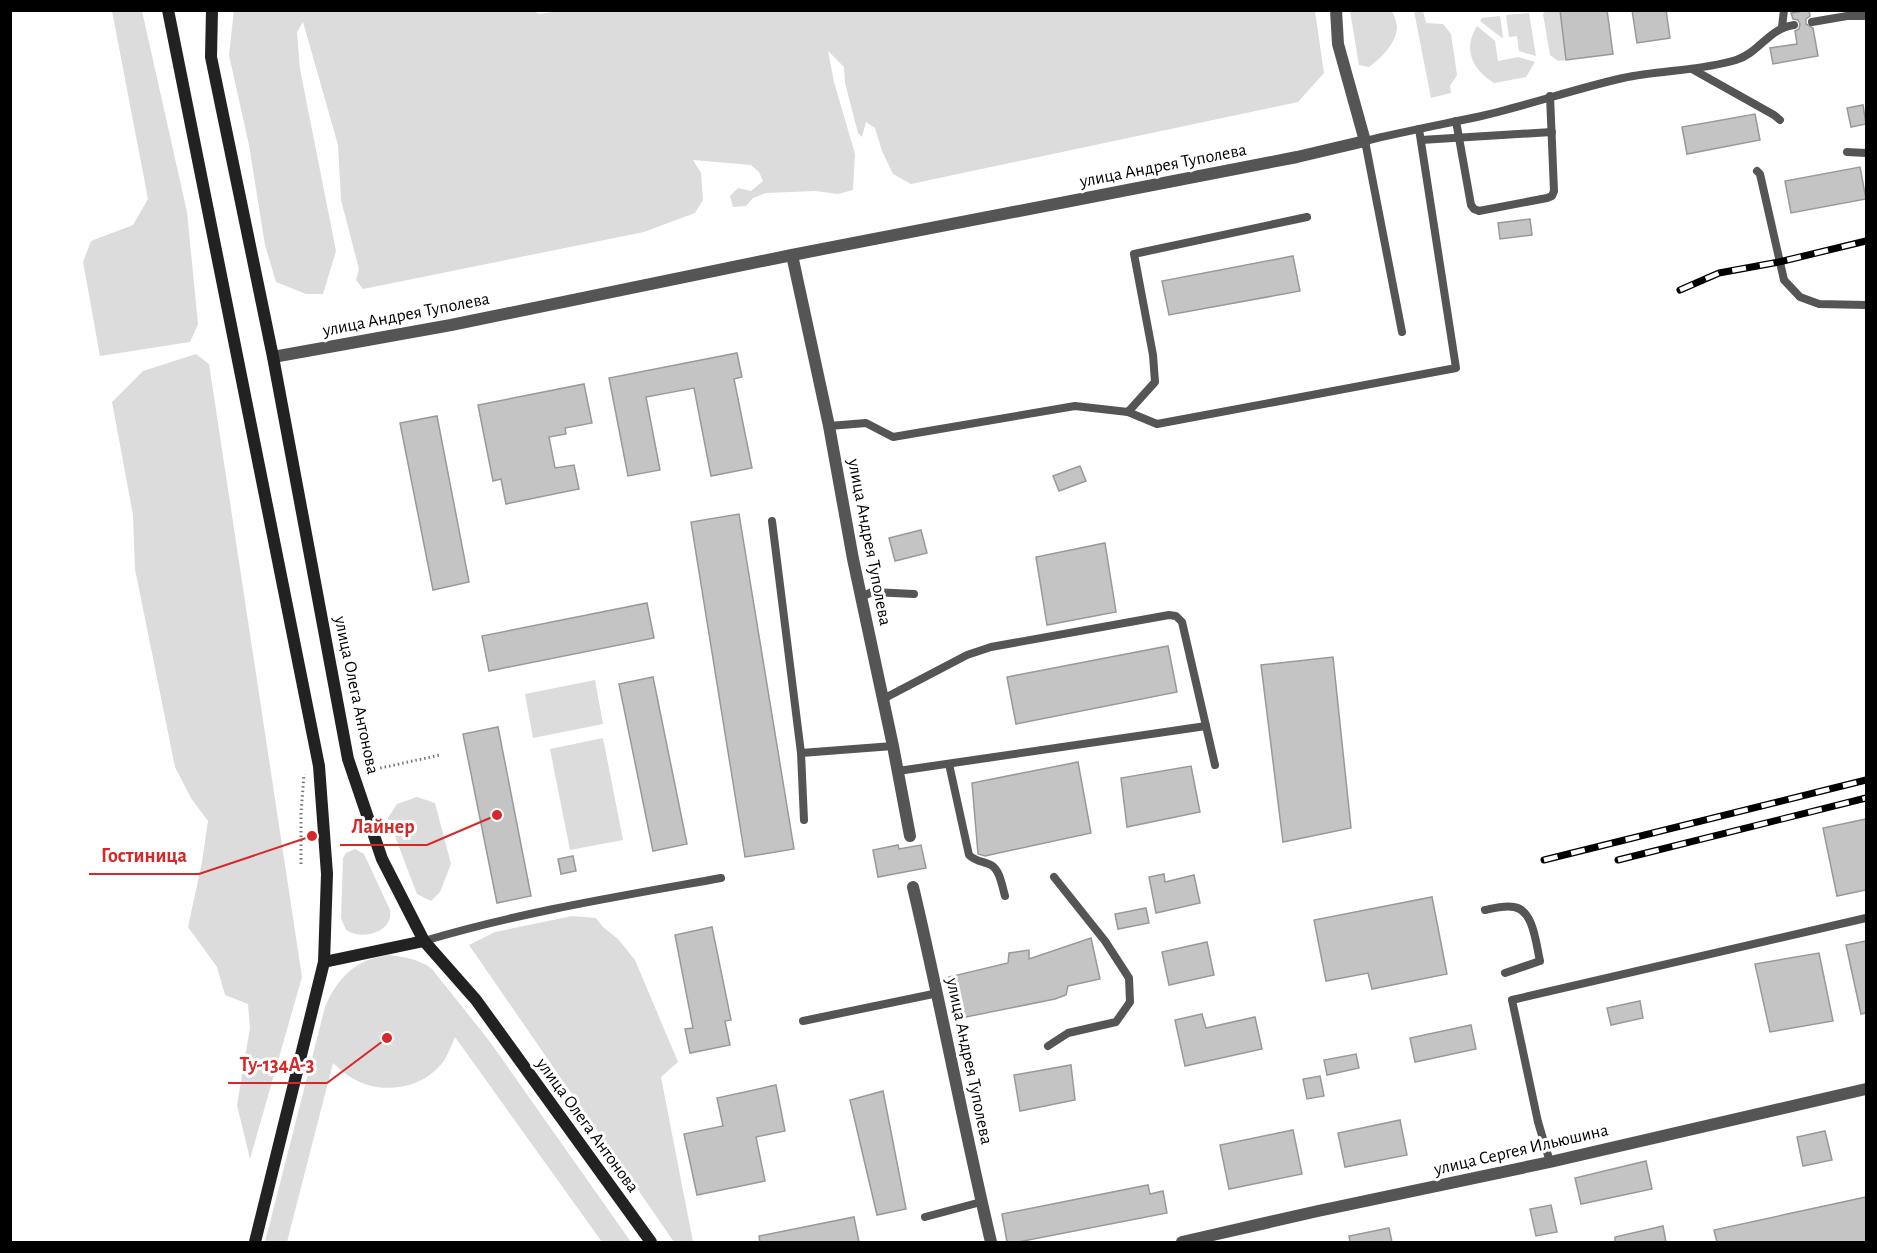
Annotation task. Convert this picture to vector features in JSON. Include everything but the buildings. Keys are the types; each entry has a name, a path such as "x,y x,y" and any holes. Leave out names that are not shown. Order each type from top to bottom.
{"street":[{"path":"168,10 319,765 327,874 324,962 255,1242"},
{"name":"улица Олега Антонова","path":"212,10 211,57 273,357 348,759 382,859 424,941 476,999 651,1242"},
{"path":"1336,10 1338,45 1365,141"},
{"name":"улица Андрея Туполева","path":"273,357 451,325 792,255 1297,157 1365,141"},
{"name":"улица Андрея Туполева","path":"792,255 829,426 910,836"},
{"name":"улица Андрея Туполева","path":"913,887 991,1242"},
{"path":"324,962 424,941"},
{"name":"улица Сергея Ильюшина","path":"1182,1242 1231,1237 1866,1089"}],"lane":[{"path":"1782,27 1784,10"},
{"path":"1812,22 1847,16 1866,16"},
{"path":"1402,332 1365,141 1477,117 1625,78 1738,60 1782,27 1794,25"},
{"path":"1692,68 1780,120"},
{"path":"1456,121 1471,205 1474,209 1479,211 1552,196 1554,191 1550,96"},
{"path":"829,426 866,423 893,437 1075,406 1128,412 1157,424 1456,368 1419,129"},
{"path":"1421,140 1552,132"},
{"path":"1847,152 1866,153"},
{"path":"1757,171 1760,174 1784,280 1800,297 1819,304 1839,306 1866,304"},
{"path":"1128,412 1155,382 1153,356 1134,254 1307,217"},
{"path":"772,521 801,753 804,820"},
{"path":"861,597 872,592 914,594"},
{"path":"883,699 967,655 991,647 1169,615 1176,616 1182,622 1215,765"},
{"path":"898,771 1206,726"},
{"path":"801,753 893,746"},
{"path":"949,764 969,855 974,860 991,865 997,870 1005,896"},
{"path":"1048,1046 1068,1033 1116,1022 1130,1002 1129,978 1105,941 1054,877"},
{"path":"424,941 478,925 562,906 721,878"},
{"path":"1485,910 1512,906 1521,909 1529,917 1540,961 1505,973"},
{"path":"1550,1162 1538,1122 1512,1000 1866,918"},
{"path":"803,1021 938,993"},
{"path":"925,1217 981,1202"}],"path":[{"path":"365,764 367,772 440,755"},
{"path":"302,864 301,813 305,770"}],"shaded area":[{"path":"234,10 533,10 539,14 565,10 1315,11 1324,73 1298,102 911,184 893,174 882,151 875,128 866,122 862,137 858,133 845,83 844,67 828,51 834,82 855,154 853,190 838,194 815,191 766,193 753,198 746,206 733,207 730,196 738,188 751,191 763,181 759,172 751,165 693,160 701,173 703,200 695,213 644,232 363,289 356,280 359,269 341,200 338,145 303,22 297,32 300,69 336,251 323,294 306,294 276,282 265,245 249,145 229,55"},
{"path":"112,11 142,11 187,212 198,324 190,342 100,356 83,262 91,241 133,225 148,199"},
{"path":"1350,11 1392,11 1395,18 1397,26 1391,44 1383,55 1369,67 1359,65"},
{"path":"1414,11 1423,11 1426,23 1443,24 1451,34 1457,75 1450,86 1451,93 1431,98"},
{"path":"1546,11 1560,11 1566,60 1558,61 1550,55 1543,14"},
{"path":"1529,13 1536,56 1519,51 1517,36 1509,37 1506,15"},
{"path":"1500,16 1502,38 1480,21 1482,18"},
{"path":"1477,26 1495,41 1498,61 1518,57 1535,62 1526,77 1494,83 1480,72 1475,66 1470,51 1470,43"},
{"path":"196,354 209,364 302,977 250,1159 237,1105 250,1028 248,1004 225,995 217,967 188,927 208,821 191,798 175,767 135,569 133,515 112,402 143,371"},
{"path":"595,680 603,724 533,738 525,694"},
{"path":"603,738 623,840 570,850 550,749"},
{"path":"417,797 435,803 451,864 440,892 431,901 417,894 388,818 397,804"},
{"path":"355,849 364,854 390,910 390,918 382,929 360,935 346,930 341,918 343,858 346,853"},
{"path":"572,916 596,918 618,939 635,960 678,1062 661,1077 693,1242 674,1242 469,945 495,932"},
{"path":"389,955 417,961 432,969 490,1042 631,1242 602,1242 455,1037 445,1059 437,1069 415,1083 402,1086 389,1088 364,1084 333,1063 287,1242 265,1242 325,1007 342,978 349,971 377,957"}],"railway":[{"path":"1680,290 1719,273 1779,262 1866,241"},
{"path":"1544,860 1866,780"},
{"path":"1618,860 1866,798"}],"place":[{"name":"Лайнер","path":"497,815"},
{"name":"Гостиница","path":"312,836"},
{"name":"Ту-134А-3","path":"387,1038"}]}
